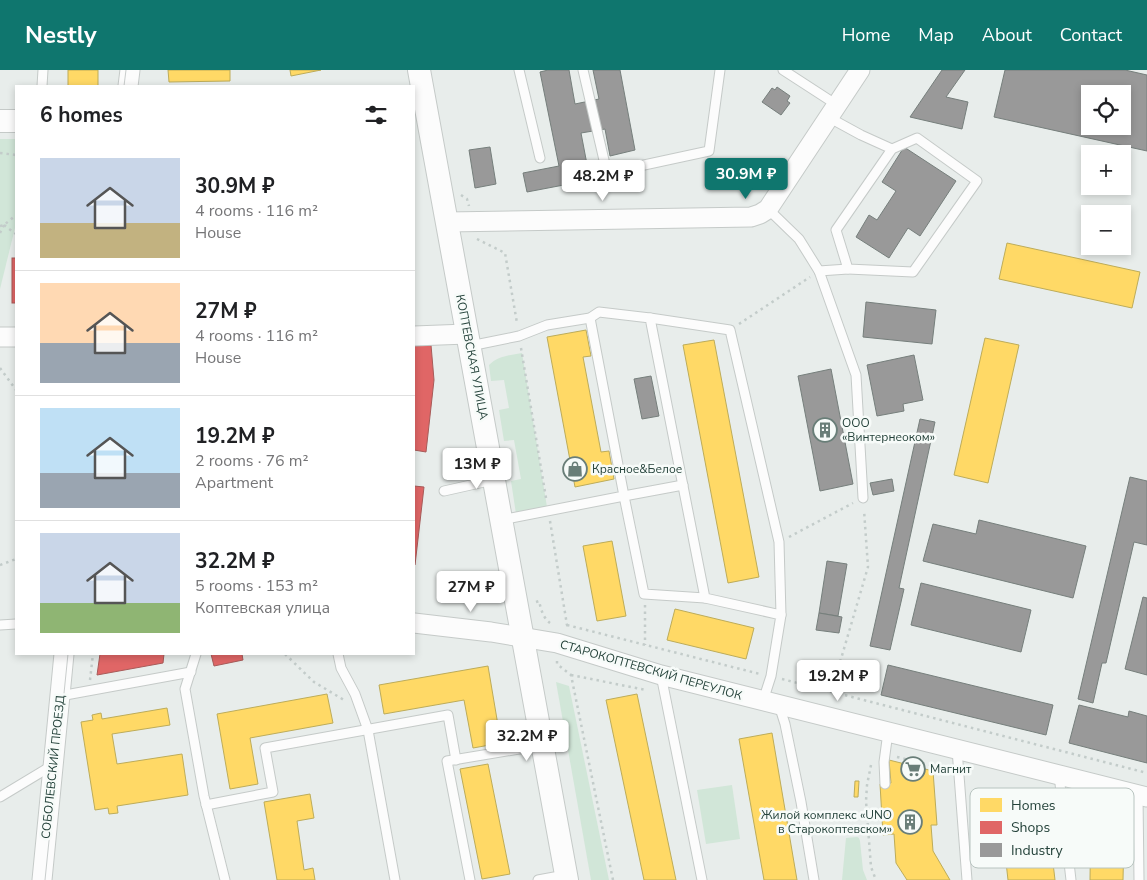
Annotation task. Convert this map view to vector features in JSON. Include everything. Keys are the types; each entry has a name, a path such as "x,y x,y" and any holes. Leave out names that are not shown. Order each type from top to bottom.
{"street":[{"path":"128,85 130,70"},
{"name":"КОПТЕВСКАЯ УЛИЦА","path":"419,70 421,118 446,222 469,340 567,877"},
{"path":"446,222 750,217 760,214 768,209 860,70"},
{"path":"0,121 15,121"},
{"path":"415,336 469,340"},
{"path":"0,337 15,337"},
{"name":"СТАРОКОПТЕВСКИЙ ПЕРЕУЛОК","path":"415,623 491,632 557,643 661,675 1109,788"},
{"name":"СОБОЛЕВСКИЙ ПРОЕЗД","path":"42,880 64,655"}],"lane":[{"path":"42,85 43,70"},
{"path":"519,70 540,158"},
{"path":"583,70 608,173 709,151 720,70"},
{"path":"782,70 861,135 892,149"},
{"path":"819,271 848,269 913,272 977,181 917,138 892,149 836,230 848,269"},
{"path":"768,209 799,239 819,271 856,376 863,498"},
{"path":"469,340 519,336 547,325 590,318 599,312 730,330 778,542 781,615 771,676 771,703 785,724 814,880"},
{"path":"590,318 644,594 705,598 781,615"},
{"path":"650,318 705,598"},
{"path":"444,491 494,480"},
{"path":"501,520 683,485"},
{"path":"0,624 15,624"},
{"path":"196,655 185,689 206,805 225,880"},
{"path":"338,655 368,730 395,880"},
{"path":"60,696 190,672"},
{"path":"661,675 702,880"},
{"path":"206,805 273,792 265,748 448,715 456,760"},
{"path":"885,784 884,762 888,732"},
{"path":"470,880 447,761 543,745"},
{"path":"957,749 966,880"},
{"path":"0,797 54,765"},
{"path":"1059,776 1060,788"},
{"path":"1139,880 1142,796"},
{"path":"538,880 567,877"}],"path":[{"path":"0,153 15,155"},
{"path":"455,192 467,199 473,237 505,253 567,625"},
{"path":"0,233 2,225 15,216"},
{"path":"2,225 15,233"},
{"path":"730,330 819,271"},
{"path":"0,368 15,389"},
{"path":"778,542 863,498 868,567 831,693"},
{"path":"0,566 15,559"},
{"path":"644,594 646,645"},
{"path":"613,880 571,675 557,664 558,628 567,625 1147,773"},
{"path":"88,691 93,655"},
{"path":"286,655 314,682 343,700 358,703"},
{"path":"876,880 871,867 866,801 867,785 873,757 877,752 958,772"}],"green space":[{"path":"0,139 15,139 15,228 0,289"},
{"path":"522,353 547,507 516,514 511,481 521,479 514,440 504,441 499,410 509,408 504,380 491,381 489,365 500,358"},
{"path":"556,682 569,686 609,880 591,880"},
{"path":"732,785 740,839 706,844 697,790"},
{"path":"857,837 860,841 863,870 867,880 842,880 846,838"}],"building: Homes":[{"path":"68,70 98,70 98,85 68,85"},
{"path":"168,70 230,70 230,81 169,82"},
{"path":"290,70 321,70 291,76"},
{"path":"1007,243 1140,272 1132,308 999,279"},
{"path":"586,330 591,356 583,357 601,452 609,451 614,479 575,487 547,337"},
{"path":"985,338 1019,345 988,483 954,475"},
{"path":"714,340 759,577 728,583 683,345"},
{"path":"612,541 626,616 597,621 583,546"},
{"path":"675,609 754,628 746,659 667,640"},
{"path":"488,666 501,743 473,748 464,700 384,714 379,685"},
{"path":"327,694 333,723 250,738 258,784 230,789 217,714"},
{"path":"637,694 676,880 644,880 606,700"},
{"path":"167,708 170,725 112,734 117,764 182,754 188,795 117,806 118,813 109,814 108,808 95,810 81,722 93,720 92,715 101,713 102,719"},
{"path":"772,733 797,880 764,880 739,739"},
{"name":"Жилой комплекс «UNO в Старокоптевском»","path":"889,760 933,771 937,825 931,825 933,851 950,880 907,880 896,863 894,834 883,835 880,784 891,783"},
{"path":"488,764 510,874 482,879 460,769"},
{"path":"855,781 859,781 858,797 854,797"},
{"path":"310,794 314,818 297,821 304,870 313,868 315,880 277,880 264,802"},
{"path":"1007,868 1054,868 1055,880 1008,880"},
{"path":"1090,868 1123,868 1123,880 1090,880"}],"building: Shops":[{"path":"12,258 15,258 15,303 12,303"},
{"path":"431,345 434,380 426,452 415,450 415,346"},
{"path":"415,486 424,487 415,565"},
{"path":"100,655 164,655 163,663 97,675"},
{"path":"211,655 242,655 243,660 214,666"}],"building: Industry":[{"path":"569,70 575,104 599,99 593,70 620,70 635,150 610,156 605,129 581,133 590,180 527,192 523,173 559,166 540,72"},
{"path":"942,70 965,70 946,97 968,102 962,129 910,117"},
{"path":"1005,70 1125,70 1147,75 1147,151 1131,147 1131,145 1120,145 994,117"},
{"path":"777,87 790,96 787,101 790,103 781,115 762,102 772,88 775,90"},
{"path":"490,147 496,184 475,188 469,150"},
{"path":"904,147 956,181 920,236 908,228 889,258 856,237 869,215 877,220 896,191 882,182"},
{"path":"637,173 640,185 620,189 618,177"},
{"path":"866,302 936,310 932,344 863,337"},
{"path":"914,355 923,400 903,404 904,411 877,416 867,365"},
{"name":"ООО «Винтернеоком»","path":"831,369 853,484 820,491 798,376"},
{"path":"651,376 659,416 642,419 634,379"},
{"path":"920,419 935,422 899,588 904,589 890,650 870,646"},
{"path":"1130,477 1147,481 1147,545 1134,542 1106,663 1102,663 1093,703 1078,699"},
{"path":"892,479 894,491 873,495 870,483"},
{"path":"979,520 1086,546 1073,598 923,561 933,524 976,534"},
{"path":"827,561 847,564 838,616 819,613"},
{"path":"921,583 1031,610 1021,652 911,625"},
{"path":"1143,597 1147,598 1147,675 1125,669"},
{"path":"819,613 842,617 839,633 816,630"},
{"path":"888,665 1053,705 1046,735 881,695"},
{"path":"1079,705 1128,717 1129,711 1147,716 1147,763 1069,743"}],"tram line":[{"path":"124,85 126,70"},
{"path":"45,880 68,655"}],"place":[{"name":"ООО «Винтернеоком»","path":"825,430"},
{"name":"Красное&Белое","path":"575,469"},
{"name":"Магнит","path":"913,769"},
{"name":"Жилой комплекс «UNO в Старокоптевском»","path":"910,822"}]}
